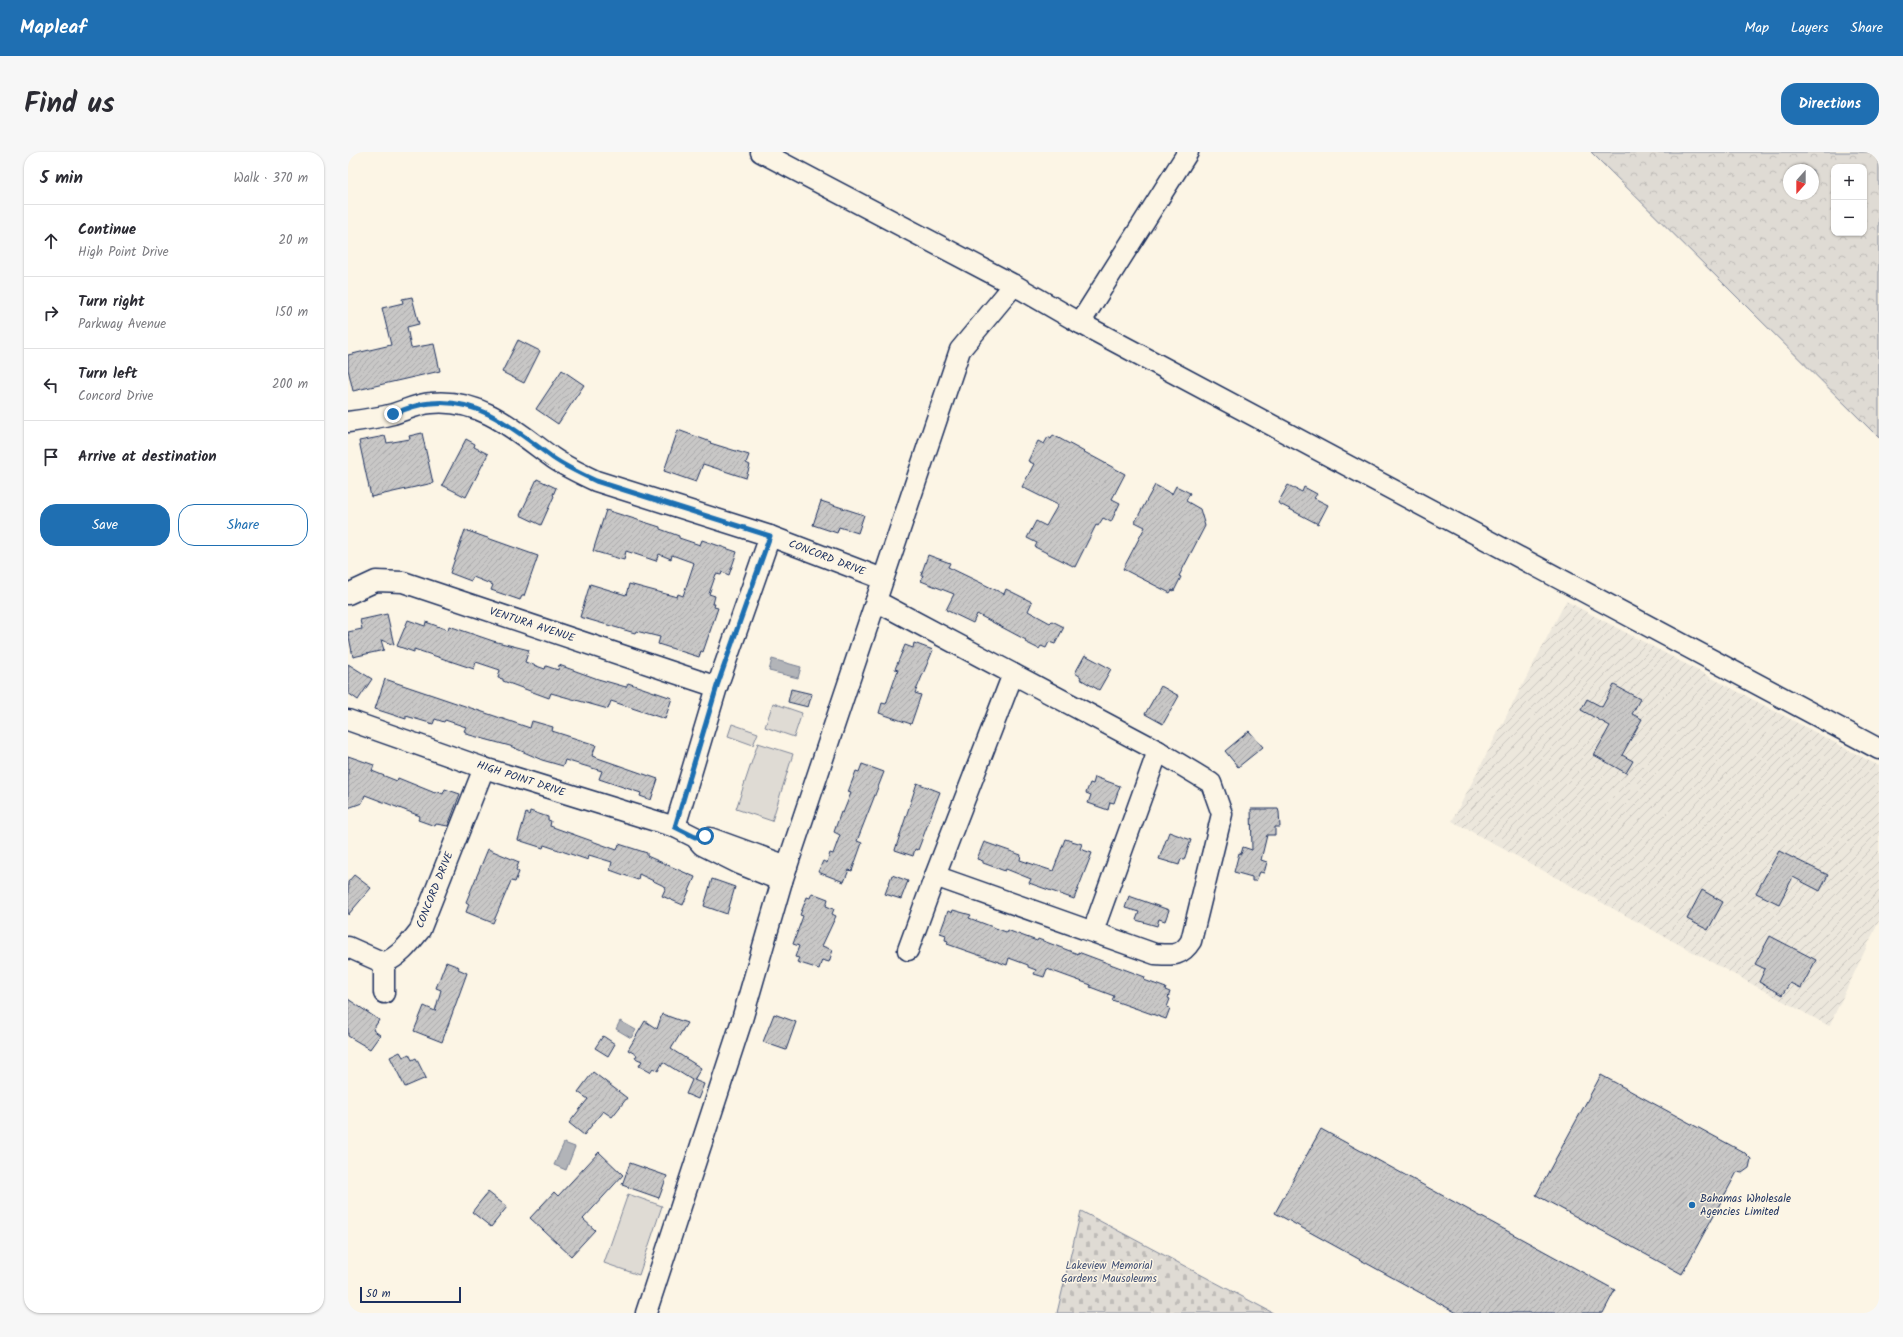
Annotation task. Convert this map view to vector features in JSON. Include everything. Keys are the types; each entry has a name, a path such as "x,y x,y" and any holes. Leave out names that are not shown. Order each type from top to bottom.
{"street":[{"path":"761,152 1014,285 1080,323 1879,749"},
{"path":"1080,323 1188,152"},
{"path":"646,1313 741,1023 785,874 960,350 1014,285"},
{"name":"CONCORD DRIVE","path":"348,422 393,414 431,403 465,405 482,410 499,419 572,470 596,481 770,536 883,580"},
{"path":"675,827 717,686 770,536"},
{"name":"VENTURA AVENUE","path":"348,594 376,581 404,582 717,686"},
{"path":"876,601 1158,751 1211,783 1222,814 1191,941 1185,950 1172,955 1155,954 935,876"},
{"path":"908,950 935,876 1014,674"},
{"name":"HIGH POINT DRIVE","path":"348,720 484,768 675,827 695,837 705,836 720,840 785,874"},
{"path":"1092,931 1158,751"},
{"name":"CONCORD DRIVE","path":"384,962 393,959 406,948 420,930 484,768"},
{"path":"348,947 384,962 384,994"}],"shaded area":[{"path":"1566,601 1879,766 1879,921 1829,1026 1452,821"},
{"path":"772,659 801,667 798,678 769,671"},
{"path":"620,1021 636,1030 631,1038 616,1029"},
{"path":"564,1143 575,1147 566,1170 554,1165"}],"green space":[{"path":"1591,152 1879,152 1879,438"},
{"path":"773,703 802,713 794,737 765,727"},
{"path":"732,724 758,733 753,745 728,736"},
{"path":"758,743 793,754 772,821 736,809"},
{"path":"628,1194 662,1206 639,1275 604,1263"},
{"name":"Lakeview Memorial Gardens Mausoleums","path":"1081,1211 1273,1313 1057,1313"}],"building":[{"path":"412,297 419,324 407,327 411,348 434,344 440,371 353,391 348,369 348,355 391,345 382,308 403,303 402,299"},
{"path":"518,340 540,351 524,383 502,372"},
{"path":"562,370 584,385 558,424 536,409"},
{"path":"678,430 711,442 710,443 749,455 746,463 750,465 746,478 703,464 696,482 664,471"},
{"path":"422,433 433,483 371,497 359,441 385,436 387,443 410,439 409,436"},
{"path":"1053,435 1125,474 1112,499 1120,503 1111,522 1103,518 1098,526 1096,525 1075,567 1035,547 1037,543 1027,538 1036,521 1046,526 1058,505 1022,487 1034,464 1028,461 1038,441 1044,444 1048,437 1051,439"},
{"path":"466,439 475,444 474,447 488,454 466,497 442,485"},
{"path":"537,479 556,488 541,525 520,515"},
{"path":"1155,485 1172,494 1176,486 1190,493 1186,501 1200,509 1205,526 1179,576 1181,577 1174,591 1172,590 1170,593 1123,569 1145,527 1135,522"},
{"path":"1288,485 1302,492 1304,487 1317,494 1314,498 1328,505 1318,524 1278,503"},
{"path":"821,501 864,515 858,533 839,527 837,533 813,525"},
{"path":"606,510 660,527 660,529 679,536 679,538 700,545 702,540 737,552 729,575 722,572 721,575 716,574 709,594 715,596 713,604 715,604 714,607 718,608 703,652 701,651 699,657 658,644 660,637 636,631 635,633 580,617 590,584 626,595 629,584 677,597 678,594 683,596 694,563 672,555 671,559 659,554 656,561 626,551 624,560 593,551"},
{"path":"465,530 538,556 524,596 522,596 520,600 491,590 493,585 473,577 471,581 450,573"},
{"path":"928,555 950,563 948,567 1004,594 1006,589 1032,602 1028,611 1050,623 1052,621 1064,627 1055,644 1049,642 1046,648 1041,646 1039,649 1025,642 1026,640 977,614 973,623 946,610 954,594 921,581 923,575 921,575"},
{"path":"387,614 394,645 381,640 384,650 353,657 348,632 362,629 360,620"},
{"path":"408,620 425,626 426,622 448,630 449,626 493,641 529,650 525,662 545,669 546,666 558,670 559,665 598,679 626,687 628,683 672,698 665,719 611,701 608,709 551,693 549,698 503,681 503,679 498,678 500,670 476,662 474,669 414,649 414,652 397,646"},
{"path":"914,643 933,650 915,693 921,695 911,724 879,713 882,703 886,704 898,670 895,669 905,645 913,648"},
{"path":"1085,655 1111,669 1099,690 1080,679 1081,677 1075,673"},
{"path":"348,664 372,679 358,700 348,693"},
{"path":"385,679 530,728 532,721 553,727 552,731 596,745 592,756 658,779 651,800 640,796 641,793 599,779 602,771 565,760 563,766 542,760 510,746 466,734 464,731 466,727 445,720 444,722 435,719 433,724 406,716 406,719 375,709"},
{"path":"1614,685 1640,699 1632,714 1642,719 1622,755 1633,761 1626,773 1594,755 1610,726 1581,710 1587,699 1602,707"},
{"path":"1161,686 1179,696 1163,724 1145,714"},
{"path":"791,689 812,694 808,707 788,702"},
{"path":"1249,731 1263,747 1238,767 1225,751"},
{"path":"348,756 374,765 372,771 397,781 398,778 435,793 436,791 443,794 445,789 460,794 448,826 436,824 435,826 418,820 420,816 365,795 362,803 348,808"},
{"path":"862,764 884,772 857,841 862,843 852,871 849,870 844,882 818,872 823,861 827,863 830,853 833,854 840,835 834,832 841,812 843,813 851,793 848,792 856,771 859,772"},
{"path":"1095,777 1120,786 1114,803 1110,802 1108,810 1088,803 1091,795 1086,793 1090,783 1093,784"},
{"path":"917,783 940,792 918,850 915,849 913,856 895,850"},
{"path":"1251,809 1278,809 1279,812 1280,827 1275,827 1275,835 1267,835 1261,860 1267,862 1264,873 1260,872 1256,881 1252,881 1252,877 1234,872 1239,853 1241,854 1243,847 1252,850"},
{"path":"530,811 548,817 548,820 551,821 550,826 617,850 619,844 647,853 647,856 695,877 683,905 662,896 666,887 639,874 638,880 610,870 612,862 589,855 588,860 544,845 543,848 518,840 526,813 529,815"},
{"path":"1169,832 1191,840 1184,860 1181,859 1179,865 1159,859"},
{"path":"1065,839 1082,844 1080,849 1092,853 1074,899 1029,883 1031,879 1006,869 1005,871 983,863 983,861 977,859 984,842 1021,855 1020,860 1053,871"},
{"path":"488,849 519,862 516,870 519,872 515,882 511,881 493,923 466,912 469,904 466,902"},
{"path":"1779,851 1828,875 1820,891 1793,877 1779,904 1756,893"},
{"path":"354,875 371,888 348,915 348,882"},
{"path":"892,875 908,881 901,899 885,894"},
{"path":"712,879 735,887 727,914 704,906"},
{"path":"1702,890 1723,902 1708,930 1687,919"},
{"path":"812,893 828,899 826,906 834,909 832,914 836,916 822,946 833,950 829,962 822,960 819,969 797,962 799,958 795,957 799,946 793,944 803,916 800,915 807,897 810,898"},
{"path":"1129,896 1169,910 1165,921 1159,919 1157,926 1136,920 1139,912 1125,908"},
{"path":"953,910 971,915 969,918 1006,932 1007,930 1037,941 1038,939 1145,977 1144,980 1166,988 1165,990 1170,992 1168,998 1170,999 1167,1007 1170,1008 1166,1019 1112,1000 1114,996 1090,987 1091,985 1047,969 1044,977 1034,974 1036,970 1028,967 1028,965 1009,958 1007,965 947,944 948,941 945,940 946,935 940,933 948,911 952,913"},
{"path":"1770,936 1816,960 1801,988 1790,983 1782,995 1759,982 1765,969 1755,964"},
{"path":"446,962 459,967 458,969 467,973 442,1042 414,1031 424,1006 435,1011 441,990 436,988"},
{"path":"348,999 379,1020 373,1030 380,1035 370,1049 348,1036"},
{"path":"662,1014 687,1023 671,1049 701,1068 694,1080 704,1084 698,1099 686,1094 692,1080 663,1062 658,1071 653,1068 650,1072 639,1066 642,1061 635,1058 637,1055 628,1050 645,1021 657,1029"},
{"path":"774,1014 796,1022 786,1050 763,1042"},
{"path":"603,1036 615,1044 608,1056 595,1048"},
{"path":"400,1052 403,1057 409,1054 412,1060 416,1058 426,1078 405,1087 390,1057"},
{"path":"593,1072 627,1098 612,1117 603,1111 584,1135 569,1123 588,1099 578,1092"},
{"path":"1601,1075 1745,1153 1751,1159 1749,1168 1742,1173 1737,1172 1682,1274 1536,1195"},
{"path":"1321,1129 1615,1290 1603,1313 1457,1313 1275,1213"},
{"path":"599,1152 623,1175 583,1219 595,1230 571,1256 530,1218 554,1192 558,1196"},
{"path":"630,1163 667,1176 659,1198 622,1185"},
{"path":"488,1192 507,1207 491,1227 472,1212"}],"place":[{"name":"Bahamas Wholesale Agencies Limited","path":"1692,1205"}],"route":[{"path":"393,414 431,403 465,405 482,410 499,419 572,470 596,481 770,536 717,686 675,827 695,837 705,836"}]}
